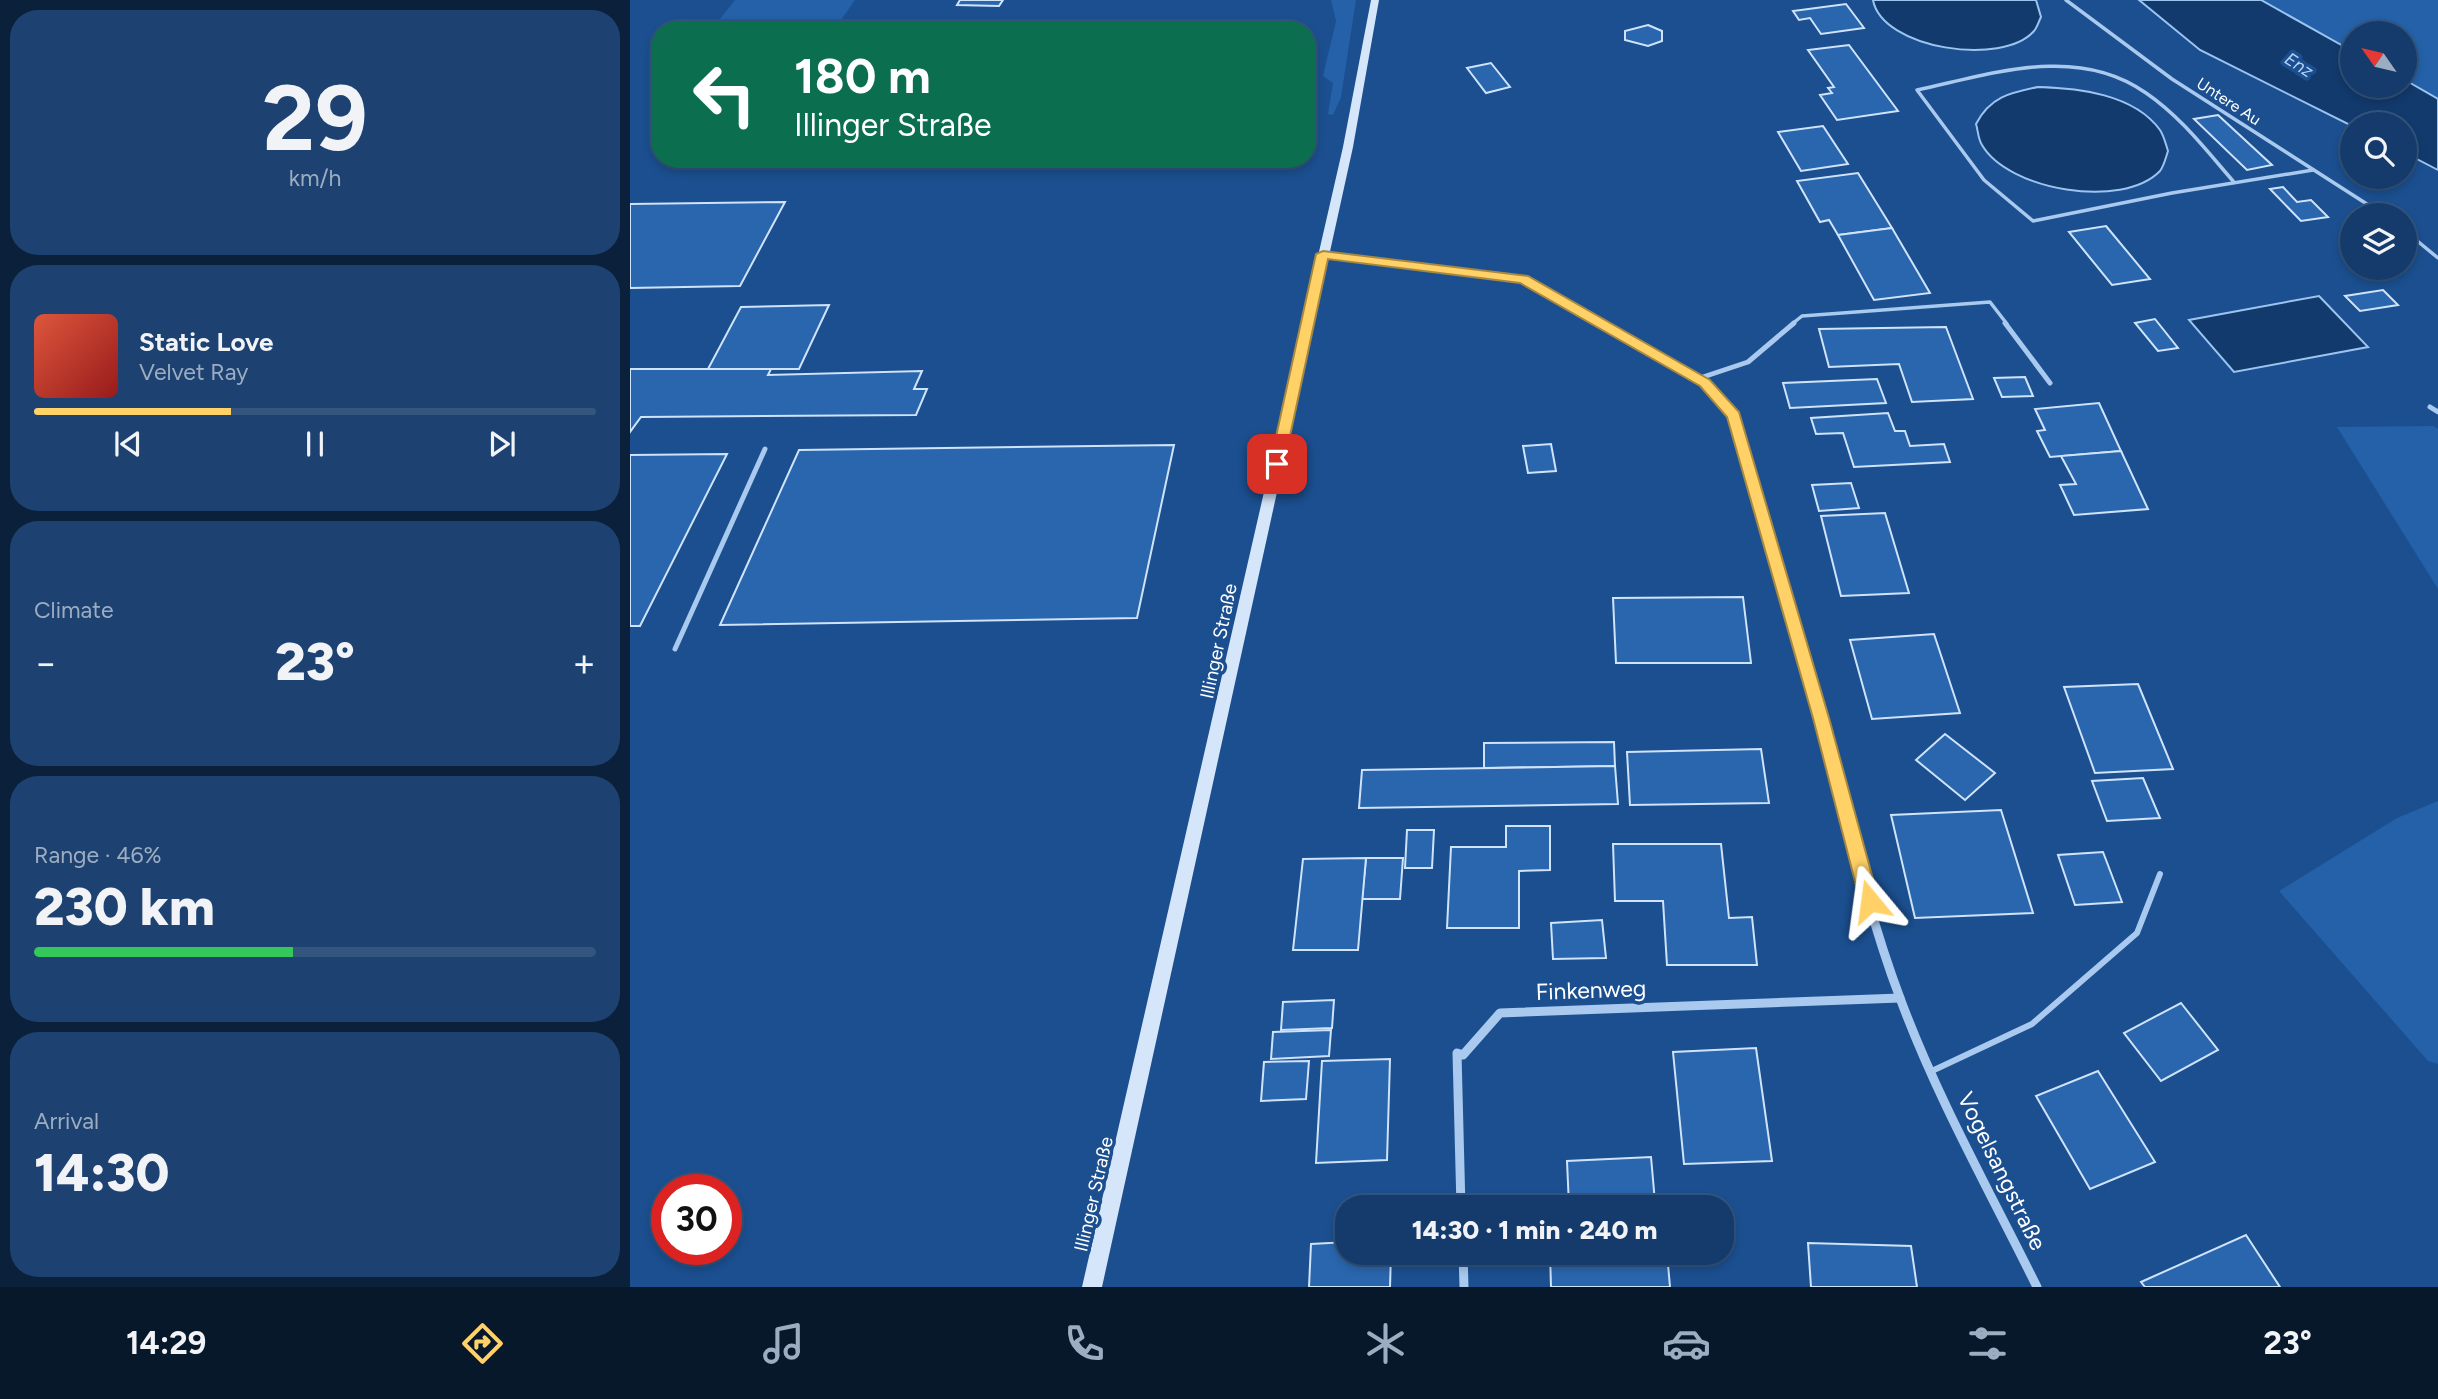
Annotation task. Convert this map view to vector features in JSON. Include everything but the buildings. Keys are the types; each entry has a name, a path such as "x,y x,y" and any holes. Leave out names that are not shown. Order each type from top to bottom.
{"street":[{"name":"Illinger Straße","path":"1092,1287 1348,147 1374,1"},
{"name":"Vogelsangstraße","path":"1323,254 1523,279 1705,383 1734,415 1821,718 1862,876 1900,998 1934,1070 1949,1110 2037,1287"},
{"name":"Finkenweg","path":"1461,1195 1457,1053 1463,1055 1500,1013 1900,998"},
{"path":"1463,1265 1464,1287"}],"lane":[{"name":"Untere Au","path":"2066,0 2172,79 2365,203"},
{"path":"2233,181 2173,116 2134,84 2104,70 2068,64 2030,67 1917,90 1984,180 2033,221 2182,188 2233,181 2313,170"},
{"path":"2417,241 2438,258"},
{"path":"1697,379 1748,362 1802,316 1990,302 2050,383"},
{"path":"2430,407 2438,412"},
{"path":"675,649 765,449"},
{"path":"1934,1070 2032,1024 2137,933 2160,874"}],"shaded area":[{"path":"735,0 855,0 840,21 718,21"},
{"path":"1331,0 1356,0 1341,97 1333,115 1328,114 1333,83 1323,76 1336,21"},
{"path":"2261,0 2438,0 2438,99 2417,87 2417,21 2340,21 2340,44"},
{"path":"2434,426 2438,429 2438,589 2337,427"},
{"path":"2438,801 2438,1064 2428,1061 2279,891 2397,818"}],"water":[{"path":"1873,0 2036,0 2041,17 2034,31 2019,42 1997,48 1972,50 1920,41 1898,31 1881,17"},
{"name":"Enz","path":"2139,0 2261,0 2340,44 2340,98 2417,98 2417,87 2438,99 2438,170 2417,159 2417,112 2340,112 2340,120 2200,50"},
{"path":"2038,87 2104,95 2136,108 2149,118 2163,135 2168,151 2160,171 2143,183 2120,190 2094,192 2066,190 2040,183 2015,174 1996,161 1981,143 1976,124 1981,115 2001,98"},
{"path":"2319,296 2368,347 2234,372 2189,320"}],"route":[{"path":"1277,464 1323,254 1523,279 1705,383 1734,415 1821,718 1870,901"}]}
